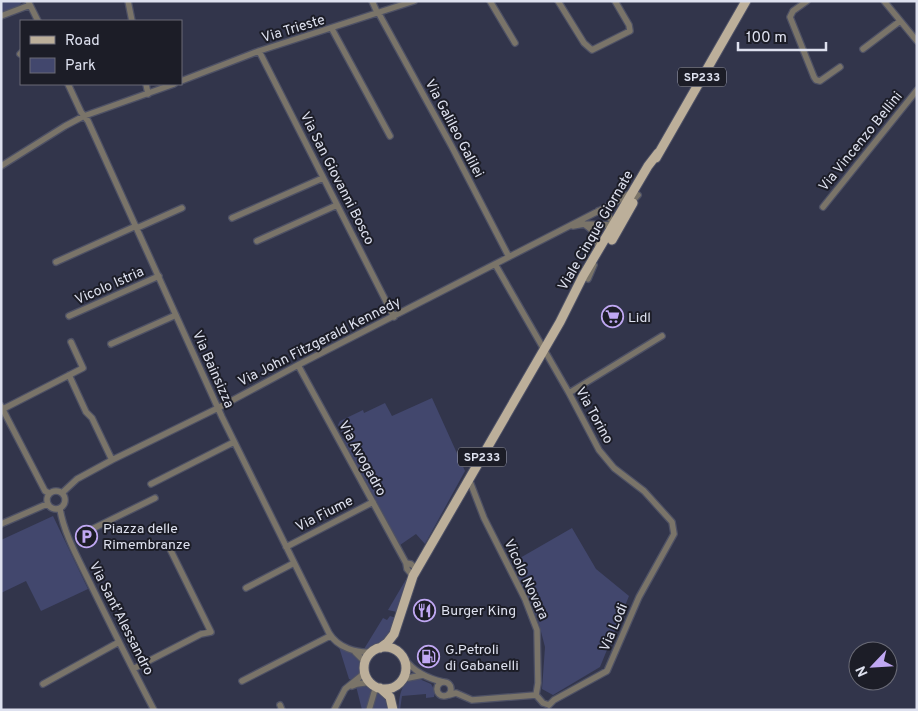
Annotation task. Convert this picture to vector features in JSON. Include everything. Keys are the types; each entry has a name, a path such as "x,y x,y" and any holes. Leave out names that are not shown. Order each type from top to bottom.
{"main road":[{"name":"Viale Cinque Giornate","path":"560,322 588,280 636,191 746,1"},
{"name":"Viale Cinque Giornate","path":"376,650 388,643 394,634 406,593 415,572 560,322 613,225 636,191"},
{"name":"Viale Cinque Giornate","path":"402,656 398,636 406,593"},
{"path":"376,650 389,647 402,656"},
{"name":"SP233","path":"376,650 365,666 375,686 386,692 390,697 393,710"},
{"name":"SP233","path":"393,710 400,682 406,669 402,656"},
{"path":"375,686 391,688 400,682"}],"street":[{"path":"128,1 132,20"},
{"name":"Via Galileo Galilei","path":"372,1 452,146 509,257"},
{"name":"Via Trieste","path":"182,81 259,51 414,1"},
{"path":"490,1 515,43"},
{"path":"558,1 584,43 592,50 630,31 629,25 615,1"},
{"path":"807,1 793,11 790,17 814,77 820,81 840,67"},
{"path":"884,1 917,41"},
{"path":"1,16 29,3 38,20"},
{"path":"863,49 900,21"},
{"path":"332,28 390,136"},
{"name":"Via San Giovanni Bosco","path":"259,51 394,316"},
{"name":"Via Bainsizza","path":"68,85 137,227 234,442 330,636"},
{"path":"146,85 148,94"},
{"path":"1,166 84,116 171,85"},
{"name":"Via Vincenzo Bellini","path":"823,207 917,90"},
{"path":"232,218 323,178"},
{"name":"Via John Fitzgerald Kennedy","path":"62,493 77,479 112,460 218,408 636,191"},
{"path":"257,241 337,205"},
{"path":"56,262 182,208"},
{"path":"588,280 614,229 609,216 598,211"},
{"path":"584,224 593,230 596,235 598,251"},
{"name":"Via John Fitzgerald Kennedy","path":"563,228 584,224 613,225"},
{"name":"Via Torino","path":"495,264 569,393 599,450 614,468 649,496 672,522 674,528"},
{"name":"Vicolo Istria","path":"69,316 158,276"},
{"path":"111,344 176,315"},
{"path":"569,393 662,336"},
{"path":"49,493 45,491 2,407 83,368 71,342"},
{"name":"Via Avogadro","path":"298,365 406,563 411,564 415,572"},
{"path":"69,375 86,412 92,418 112,460"},
{"path":"151,484 234,442"},
{"name":"Vicolo Novara","path":"469,479 484,518 527,604 537,630 538,682 536,695"},
{"path":"54,490 62,493 65,501 63,507 53,509 47,504 46,499 49,493 54,490"},
{"path":"88,531 155,498"},
{"name":"Via Fiume","path":"286,547 373,502"},
{"path":"1,524 47,504"},
{"name":"Via Sant'Alessandro","path":"60,509 76,554 154,710"},
{"name":"Via Lodi","path":"549,707 554,700 607,671 639,597 674,534 674,528"},
{"path":"133,669 201,634 211,632 170,549"},
{"path":"246,588 294,563"},
{"path":"242,682 330,636 338,643 354,650 376,650"},
{"path":"42,684 119,642"},
{"path":"334,710 345,689 361,676 365,666 354,650"},
{"path":"402,656 410,666 423,675 450,685 461,695"},
{"path":"400,682 423,675"},
{"path":"430,679 441,696 456,694 472,700 536,695 549,707"},
{"path":"437,690 439,684 443,682"},
{"path":"449,695 452,689 450,685"},
{"path":"342,696 352,686 375,686 369,710"}],"green space":[{"path":"1,1 22,1 19,6 1,13"},
{"path":"432,398 465,471 425,544 416,534 400,545 343,439 345,438 338,425 340,421 363,410 364,413 385,403 392,416"},
{"path":"53,516 88,589 41,611 26,581 1,593 1,540"},
{"path":"572,528 596,569 629,596 600,667 553,695 542,689 545,647 538,620 515,574 519,569 513,562"},
{"path":"408,576 397,612 388,610"},
{"path":"390,616 396,618 385,639 376,646 364,649 383,618 387,620"},
{"path":"339,647 352,653 361,662 361,672 352,680 349,679"},
{"path":"417,678 431,684 435,691 434,697 426,698 426,694 402,696 400,710 398,710 400,694 404,685"},
{"path":"356,686 369,686 371,690 366,710 362,710"},
{"path":"379,691 387,697 389,710 371,710 376,693"}],"place":[{"name":"Lidl","path":"612,317"},
{"name":"Piazza delle Rimembranze","path":"87,536"},
{"name":"Burger King","path":"425,610"},
{"name":"G.Petroli di Gabanelli","path":"429,657"}]}
